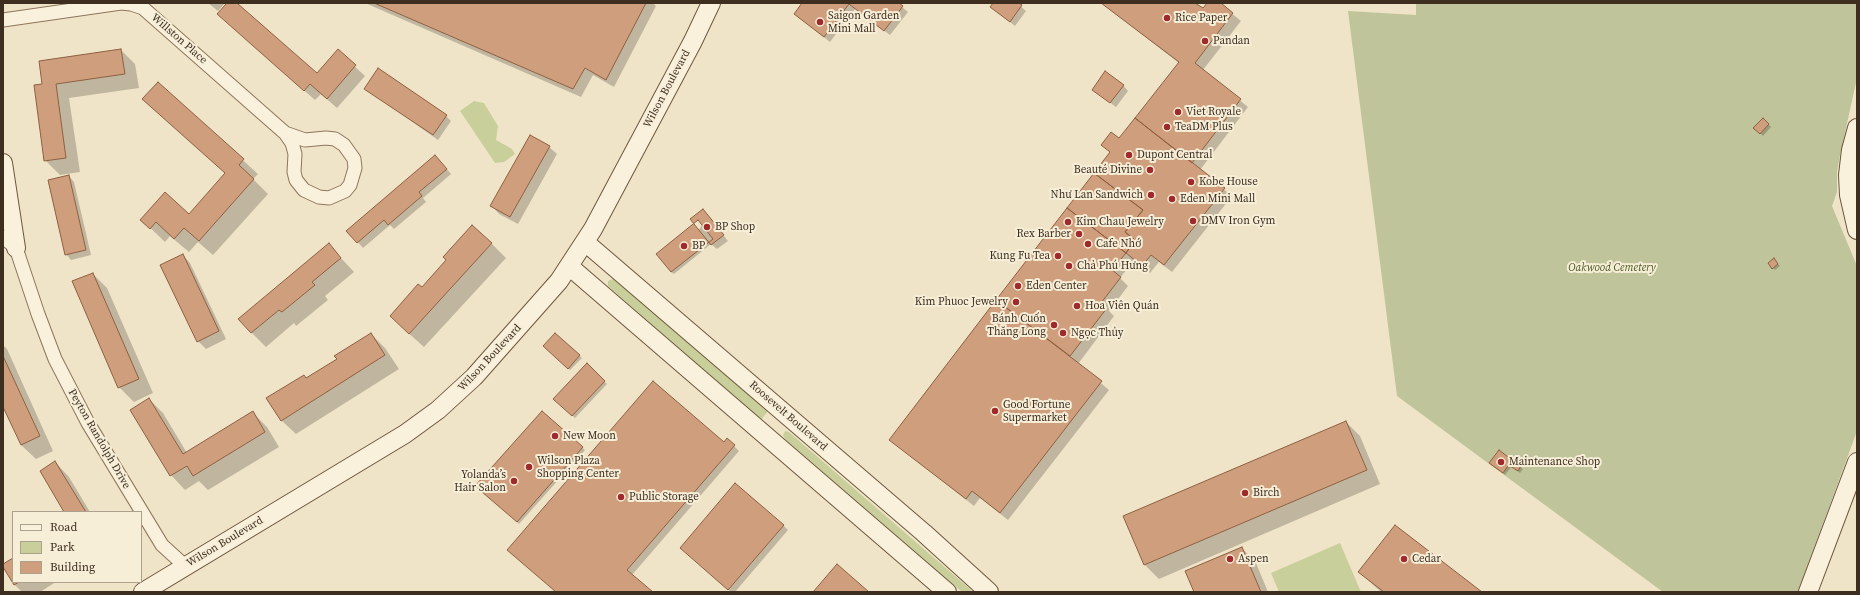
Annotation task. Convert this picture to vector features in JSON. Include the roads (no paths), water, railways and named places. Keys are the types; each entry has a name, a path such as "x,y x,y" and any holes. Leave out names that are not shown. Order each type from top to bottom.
{"main road":[{"name":"Wilson Boulevard","path":"143,592 405,434 438,410 480,370 570,266 585,242 693,41 711,3"},
{"path":"1857,128 1851,150 1848,175 1853,194 1857,230"},
{"path":"3,163 10,242"},
{"name":"Roosevelt Boulevard","path":"585,242 918,527 989,592"},
{"path":"570,266 947,592"},
{"path":"1808,592 1857,462"}],"street":[{"name":"Willston Place","path":"3,20 121,3 143,8 285,133 292,143 295,154 294,172 296,180 304,190 319,198 329,198 344,191 350,185 355,168 354,159 344,145 335,139 326,138 305,140 285,133"},
{"name":"Peyton Randolph Drive","path":"10,242 55,359 88,423 141,511"},
{"name":"Peyton Randolph Drive","path":"142,512 162,545 185,566"}],"place":[{"name":"Rice Paper","path":"1167,18"},
{"name":"Saigon Garden Mini Mall","path":"820,22"},
{"name":"Pandan","path":"1205,41"},
{"name":"Viet Royale","path":"1178,112"},
{"name":"TeaDM Plus","path":"1167,127"},
{"name":"Dupont Central","path":"1129,155"},
{"name":"Beauté Divine","path":"1150,170"},
{"name":"Kobe House","path":"1191,182"},
{"name":"Như Lan Sandwich","path":"1151,195"},
{"name":"Eden Mini Mall","path":"1172,199"},
{"name":"DMV Iron Gym","path":"1193,221"},
{"name":"Kim Chau Jewelry","path":"1068,222"},
{"name":"BP Shop","path":"707,227"},
{"name":"Rex Barber","path":"1079,234"},
{"name":"Cafe Nhớ","path":"1088,244"},
{"name":"BP","path":"684,246"},
{"name":"Kung Fu Tea","path":"1058,256"},
{"name":"Chả Phú Hưng","path":"1069,266"},
{"name":"Eden Center","path":"1018,286"},
{"name":"Kim Phuoc Jewelry","path":"1016,302"},
{"name":"Hoa Viên Quán","path":"1077,306"},
{"name":"Bánh Cuốn Thăng Long","path":"1054,325"},
{"name":"Ngọc Thủy","path":"1063,333"},
{"name":"Good Fortune Supermarket","path":"995,411"},
{"name":"New Moon","path":"555,436"},
{"name":"Maintenance Shop","path":"1501,462"},
{"name":"Wilson Plaza Shopping Center","path":"529,467"},
{"name":"Yolanda’s Hair Salon","path":"514,481"},
{"name":"Birch","path":"1245,493"},
{"name":"Public Storage","path":"621,497"},
{"name":"Aspen","path":"1230,559"},
{"name":"Cedar","path":"1404,559"}],"park label":[{"name":"Oakwood Cemetery","path":"1612,268"}]}
